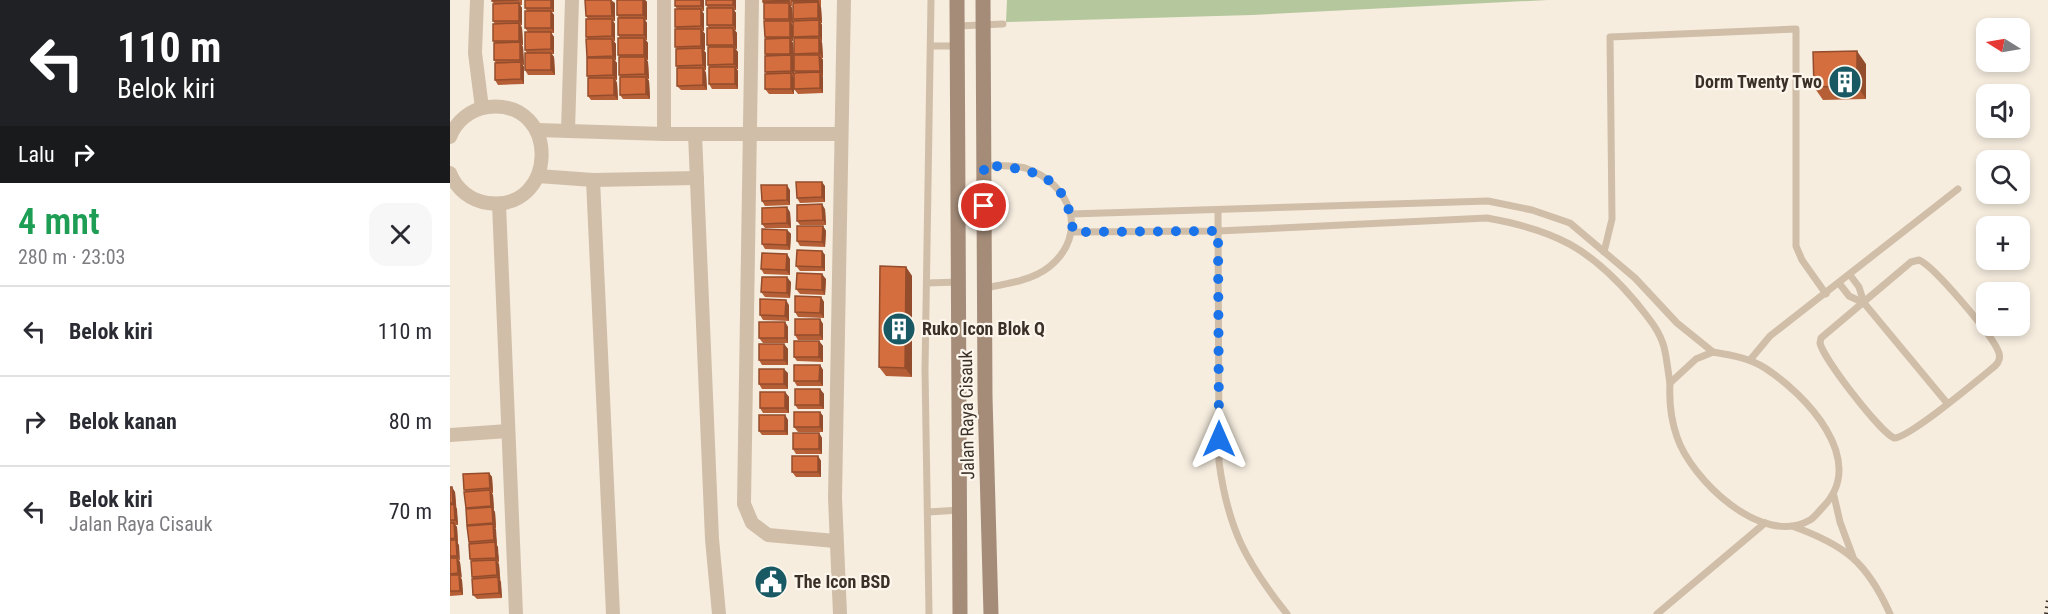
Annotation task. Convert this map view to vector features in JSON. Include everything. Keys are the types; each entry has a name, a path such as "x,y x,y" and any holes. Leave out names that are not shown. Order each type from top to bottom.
{"main road":[{"name":"Jalan Raya Cisauk","path":"957,0 960,614"},
{"name":"Jalan Raya Cisauk","path":"983,0 984,288 991,614"}],"street":[{"path":"477,0 475,53 482,108"},
{"path":"568,130 572,0"},
{"path":"664,0 664,134"},
{"path":"752,0 742,484 744,504 752,523 768,535 835,541"},
{"path":"840,614 835,541 844,0"},
{"path":"450,137 460,121 482,108 498,106 513,110 527,118 537,130 542,145 543,161 538,176 522,195 499,204 476,200 466,195 450,173"},
{"path":"537,130 664,134 841,134"},
{"path":"695,134 712,539 719,614"},
{"path":"538,176 593,180 697,178"},
{"path":"593,180 613,614"},
{"path":"499,204 516,614"},
{"path":"450,435 508,431"}],"lane":[{"path":"929,614 927,283 931,0"},
{"path":"957,26 1003,24"},
{"path":"1604,252 1612,219 1610,37 1796,29 1796,246 1802,260 1826,294"},
{"path":"931,46 959,46"},
{"path":"984,165 1024,168 1046,177 1062,192 1071,214 1073,232 1066,250 1049,267 1032,277 984,288"},
{"path":"1750,360 1770,336 1958,189"},
{"path":"1071,214 1488,201 1532,210 1570,223 1635,278 1677,323 1713,352 1750,360 1790,386 1826,428 1837,451 1839,479 1834,496 1810,520 1792,526"},
{"path":"1218,211 1219,462 1223,496 1236,539 1257,576 1287,614"},
{"path":"1073,232 1218,231 1487,218 1527,225 1564,239 1589,256 1626,291 1651,320 1664,346 1670,383 1669,400 1677,438 1689,461 1708,488 1733,506 1765,523 1792,526 1823,537 1852,556 1877,585 1890,614"},
{"path":"1911,262 1924,262 1943,280 1999,353 1995,366 1947,404 1899,438 1894,438 1884,431 1824,353 1820,343 1821,338 1911,262"},
{"path":"1850,274 1859,287 1864,303 1947,404"},
{"path":"927,283 958,282"},
{"path":"1839,283 1849,296 1864,303"},
{"path":"1670,383 1696,359 1713,352"},
{"path":"1834,496 1852,556"},
{"path":"928,512 960,510"},
{"path":"1657,614 1765,523"}],"green space":[{"path":"1007,0 1548,0 1252,15 1006,22"}],"building":[{"path":"525,0 551,0 551,8 525,8"},
{"path":"585,0 611,0 612,16 586,16"},
{"path":"617,0 643,0 643,15 617,15"},
{"path":"675,0 701,0 701,6 675,6"},
{"path":"706,0 733,0 733,5 706,5"},
{"path":"763,0 789,0 789,1 763,2"},
{"path":"818,0 818,1 792,1"},
{"path":"818,2 818,18 793,19 793,3"},
{"path":"519,3 519,21 493,21 493,4"},
{"path":"764,3 789,3 789,19 764,19"},
{"path":"707,8 733,8 733,25 707,25"},
{"path":"675,9 701,9 701,26 675,27"},
{"path":"525,11 551,11 551,28 525,28"},
{"path":"618,18 644,18 644,35 618,35"},
{"path":"586,19 612,19 612,36 586,37"},
{"path":"819,20 819,36 793,37 793,21"},
{"path":"764,21 790,21 790,37 765,37"},
{"path":"519,23 519,41 493,41 493,24"},
{"path":"707,28 733,28 734,45 707,45"},
{"path":"675,29 701,29 701,46 675,47"},
{"path":"525,32 551,32 551,49 525,50"},
{"path":"618,38 644,38 644,55 618,55"},
{"path":"790,38 790,54 765,54 765,39"},
{"path":"794,38 819,38 819,53 794,54"},
{"path":"586,39 612,39 613,56 587,57"},
{"path":"520,42 520,60 494,60 494,43"},
{"path":"708,47 734,47 734,64 708,65"},
{"path":"702,48 703,65 676,66 676,49"},
{"path":"1857,51 1857,86 1814,87 1813,52"},
{"path":"525,53 551,53 551,70 525,70"},
{"path":"791,55 791,71 765,72 765,56"},
{"path":"794,55 819,55 820,71 794,71"},
{"path":"619,57 645,57 645,74 619,75"},
{"path":"587,58 613,58 613,75 587,76"},
{"path":"521,62 521,79 495,80 495,63"},
{"path":"709,67 735,67 735,84 709,84"},
{"path":"677,68 703,68 703,85 677,86"},
{"path":"820,72 820,88 794,89 794,73"},
{"path":"791,73 791,89 765,89 765,74"},
{"path":"620,77 646,77 646,94 620,95"},
{"path":"588,78 614,78 614,95 588,96"},
{"path":"796,182 822,182 822,197 797,198"},
{"path":"761,185 787,185 787,200 762,201"},
{"path":"822,204 823,220 797,221 797,205"},
{"path":"787,207 787,223 762,224 762,208"},
{"path":"797,226 823,226 822,242 797,241"},
{"path":"762,229 787,230 787,245 762,244"},
{"path":"797,250 822,251 822,267 796,266"},
{"path":"762,253 787,254 786,270 761,269"},
{"name":"Ruko Icon Blok Q","path":"880,266 906,267 905,368 879,367"},
{"path":"797,273 822,274 822,290 796,289"},
{"path":"762,277 787,277 787,293 761,292"},
{"path":"795,296 821,297 820,313 795,312"},
{"path":"760,299 786,300 785,316 760,315"},
{"path":"795,319 820,319 820,335 795,335"},
{"path":"759,322 785,322 785,338 759,338"},
{"path":"794,341 819,341 819,357 794,357"},
{"path":"759,344 784,344 784,360 759,360"},
{"path":"794,365 820,365 819,381 794,381"},
{"path":"759,369 784,369 784,384 759,384"},
{"path":"795,389 820,389 820,405 795,405"},
{"path":"760,392 785,392 785,408 760,408"},
{"path":"794,412 820,412 820,427 794,427"},
{"path":"759,415 785,415 785,431 759,431"},
{"path":"793,433 819,433 819,449 793,449"},
{"path":"792,456 818,456 818,472 792,472"},
{"path":"489,473 490,488 464,490 463,474"},
{"path":"450,487 452,487 453,503 450,503"},
{"path":"490,490 491,506 466,508 464,492"},
{"path":"454,504 455,520 450,520 450,505"},
{"path":"492,507 493,523 467,525 466,509"},
{"path":"450,523 454,523 455,538 450,539"},
{"path":"493,524 494,540 469,542 467,526"},
{"path":"450,540 456,540 457,556 450,556"},
{"path":"495,542 496,558 470,559 469,544"},
{"path":"450,558 457,558 458,573 450,574"},
{"path":"496,560 497,575 472,577 471,561"},
{"path":"450,575 459,575 460,591 450,591"},
{"path":"498,577 499,593 473,595 472,579"}],"railway":[{"path":"2046,614 2048,600"}],"place":[{"name":"Dorm Twenty Two","path":"1845,82"},
{"name":"Ruko Icon Blok Q","path":"899,329"},
{"name":"The Icon BSD","path":"771,582"}],"route":[{"path":"984,206 984,165 1024,168 1046,177 1062,192 1071,214 1073,232 1218,231 1219,439"}]}
